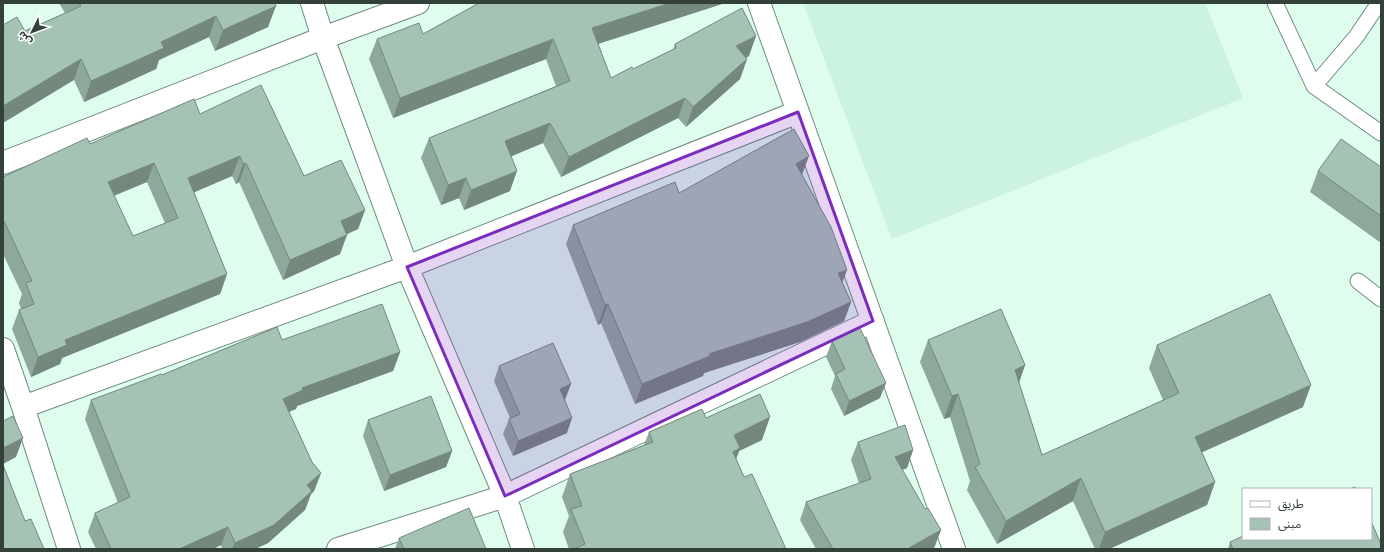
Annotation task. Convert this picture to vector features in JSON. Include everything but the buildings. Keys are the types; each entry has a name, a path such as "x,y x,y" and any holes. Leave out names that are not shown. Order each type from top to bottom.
{"street":[{"path":"312,3 323,38 407,267 505,496 523,549"},
{"path":"3,163 323,38 418,3"},
{"path":"759,3 954,549"},
{"path":"23,407 407,267 798,112"},
{"path":"338,549 505,496 873,321"},
{"path":"3,349 70,549"}],"lane":[{"path":"1275,3 1314,86 1381,133"},
{"path":"1314,86 1356,37 1380,3"},
{"path":"1358,281 1381,299"}],"highlighted area":[{"path":"798,112 873,321 505,496 407,267"}],"shaded area":[{"path":"803,3 1205,3 1243,98 892,239"}]}
